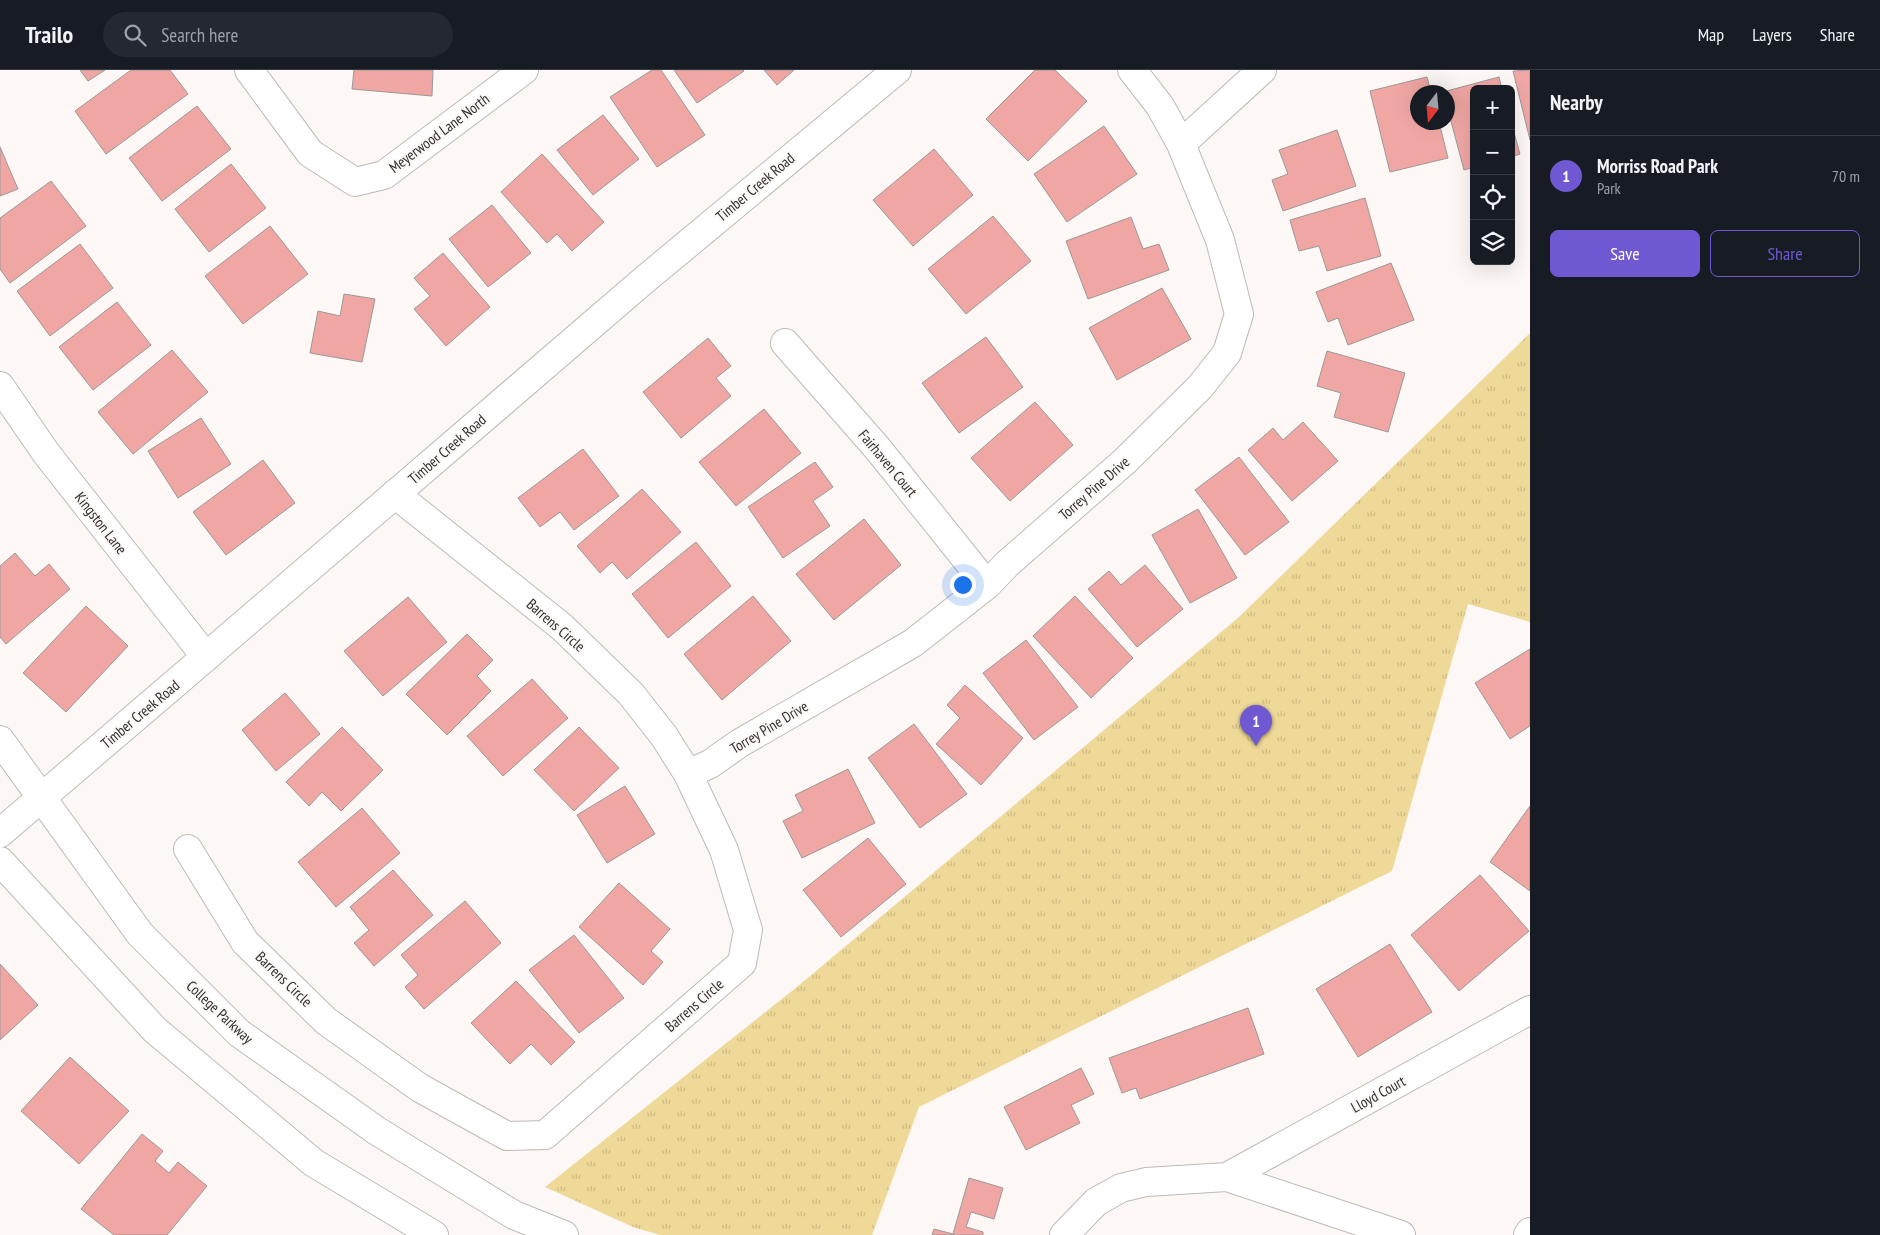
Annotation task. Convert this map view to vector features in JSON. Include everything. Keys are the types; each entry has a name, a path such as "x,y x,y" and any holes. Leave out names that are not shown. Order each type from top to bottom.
{"street":[{"name":"Meyerwood Lane North","path":"249,70 310,153 355,182 384,175 524,70"},
{"name":"Timber Creek Road","path":"0,832 643,280 897,70"},
{"name":"Torrey Pine Drive","path":"688,774 710,764 740,743 913,643 987,585 1007,564 1125,461 1200,387 1228,353 1239,314 1220,240 1181,144 1160,106 1132,70"},
{"path":"1181,144 1262,70"},
{"name":"Fairhaven Court","path":"785,343 878,449 987,585"},
{"name":"Kingston Lane","path":"0,386 46,453 206,657"},
{"name":"Barrens Circle","path":"188,849 246,942 326,1021 420,1088 507,1136 545,1135 742,963 748,930 724,850 688,774 664,736 631,694 562,627 395,494"},
{"name":"College Parkway","path":"0,740 140,934 239,1033 377,1131 514,1215 564,1235"},
{"path":"0,861 155,1030 314,1163 434,1235"},
{"name":"Lloyd Court","path":"1227,1177 1530,1010"},
{"name":"Lloyd Court","path":"1064,1235 1096,1202 1122,1188 1146,1182 1227,1177 1401,1235"}],"green space":[{"path":"1530,333 1530,622 1468,604 1392,871 919,1107 872,1235 660,1235 633,1227 545,1187 792,991 1239,617"}],"building":[{"path":"80,70 105,70 88,81"},
{"path":"131,70 170,70 188,94 106,154 75,111"},
{"path":"354,70 433,70 432,96 352,89"},
{"path":"652,70 661,70 705,135 657,167 610,97"},
{"path":"674,70 743,70 744,71 697,103"},
{"path":"764,70 794,70 777,85"},
{"path":"1035,70 1055,70 1087,101 1028,161 986,119"},
{"path":"1530,70 1530,140 1513,71"},
{"path":"1427,77 1429,85 1410,85 1410,130 1441,130 1448,158 1390,172 1370,91"},
{"path":"1499,77 1501,85 1470,85 1470,168 1464,170 1453,130 1455,130 1455,89"},
{"path":"197,106 231,149 162,201 129,158"},
{"path":"603,115 639,159 593,195 557,150"},
{"path":"1104,126 1137,174 1067,222 1034,174"},
{"path":"1337,130 1356,186 1283,211 1272,180 1288,174 1279,150"},
{"path":"1515,136 1520,154 1515,156"},
{"path":"0,147 18,189 0,196"},
{"path":"934,149 973,195 913,246 873,200"},
{"path":"542,154 604,222 572,251 557,234 547,243 501,192"},
{"path":"231,164 266,208 209,252 175,209"},
{"path":"51,181 86,226 10,283 0,269 0,218"},
{"path":"1365,198 1381,256 1327,271 1319,246 1299,251 1290,220"},
{"path":"492,205 531,253 488,287 449,239"},
{"path":"993,216 1031,261 966,314 928,269"},
{"path":"1131,217 1143,249 1159,244 1169,270 1088,299 1066,241"},
{"path":"270,226 308,274 243,324 205,276"},
{"path":"80,244 113,288 50,336 17,291"},
{"path":"443,253 490,307 446,346 414,309 430,296 414,278"},
{"path":"1391,263 1414,320 1348,345 1338,318 1328,322 1316,292"},
{"path":"1162,288 1191,339 1117,380 1089,328"},
{"path":"344,294 375,299 362,362 310,353 318,311 340,316"},
{"path":"117,302 151,345 93,390 59,347"},
{"path":"986,337 1023,387 959,433 922,383"},
{"path":"708,338 731,366 716,378 731,396 681,438 643,392"},
{"path":"172,350 208,392 133,454 98,412"},
{"path":"1327,351 1405,373 1388,432 1334,417 1341,393 1317,386"},
{"path":"1035,402 1073,445 1010,501 971,458"},
{"path":"764,409 801,453 736,506 699,462"},
{"path":"201,418 231,464 178,498 148,451"},
{"path":"1303,422 1338,461 1292,501 1248,450 1273,428 1283,440"},
{"path":"583,449 619,496 574,530 560,512 540,527 518,498"},
{"path":"1239,457 1289,522 1245,555 1195,490"},
{"path":"263,460 295,503 226,555 193,512"},
{"path":"815,462 833,487 813,501 830,526 783,558 748,507"},
{"path":"642,489 681,532 627,579 612,562 600,573 577,546"},
{"path":"1198,509 1237,578 1190,603 1152,535"},
{"path":"864,519 901,565 834,620 796,574"},
{"path":"696,542 731,586 668,638 632,594"},
{"path":"15,553 35,576 49,564 70,589 6,644 0,637 0,566"},
{"path":"1145,565 1183,609 1137,647 1088,589 1109,571 1121,585"},
{"path":"753,596 791,641 722,700 684,654"},
{"path":"1075,596 1133,658 1091,698 1033,636"},
{"path":"408,597 447,642 383,696 344,651"},
{"path":"86,606 128,646 66,712 23,673"},
{"path":"467,634 493,660 477,676 491,691 447,735 406,694"},
{"path":"1026,640 1078,707 1034,740 983,673"},
{"path":"1530,649 1530,726 1510,739 1475,683"},
{"path":"532,679 568,718 503,776 467,736"},
{"path":"965,685 1023,738 981,785 936,744 960,718 947,705"},
{"path":"285,693 320,734 276,771 242,730"},
{"path":"914,724 967,794 920,828 868,758"},
{"path":"342,727 383,770 341,811 322,792 309,806 286,782"},
{"path":"579,727 619,768 574,811 534,770"},
{"path":"848,769 875,823 802,858 783,821 803,811 795,795"},
{"path":"625,786 655,834 607,863 577,815"},
{"path":"1530,806 1530,891 1490,862"},
{"path":"362,808 400,853 336,907 298,862"},
{"path":"868,838 906,884 841,937 803,890"},
{"path":"393,870 433,915 374,966 354,943 369,930 350,907"},
{"path":"1480,875 1529,931 1459,991 1411,935"},
{"path":"619,883 670,929 651,951 663,962 643,985 579,927"},
{"path":"465,901 501,943 424,1009 405,987 418,975 401,955"},
{"path":"574,935 624,998 579,1033 529,970"},
{"path":"1390,944 1432,1012 1358,1057 1316,989"},
{"path":"0,964 38,1005 0,1040"},
{"path":"516,981 575,1042 551,1065 531,1044 510,1064 471,1023"},
{"path":"1248,1008 1264,1054 1140,1099 1136,1088 1122,1093 1109,1058"},
{"path":"70,1057 129,1111 79,1164 21,1111"},
{"path":"1081,1068 1094,1094 1071,1105 1080,1123 1026,1150 1004,1107"},
{"path":"142,1134 163,1151 155,1161 169,1173 178,1162 207,1186 167,1235 114,1235 81,1209"},
{"path":"969,1178 1003,1188 994,1219 971,1212 966,1227 983,1232 983,1235 932,1235 934,1229 953,1234"}],"place":[{"name":"Morriss Road Park","path":"1256,746"}]}
